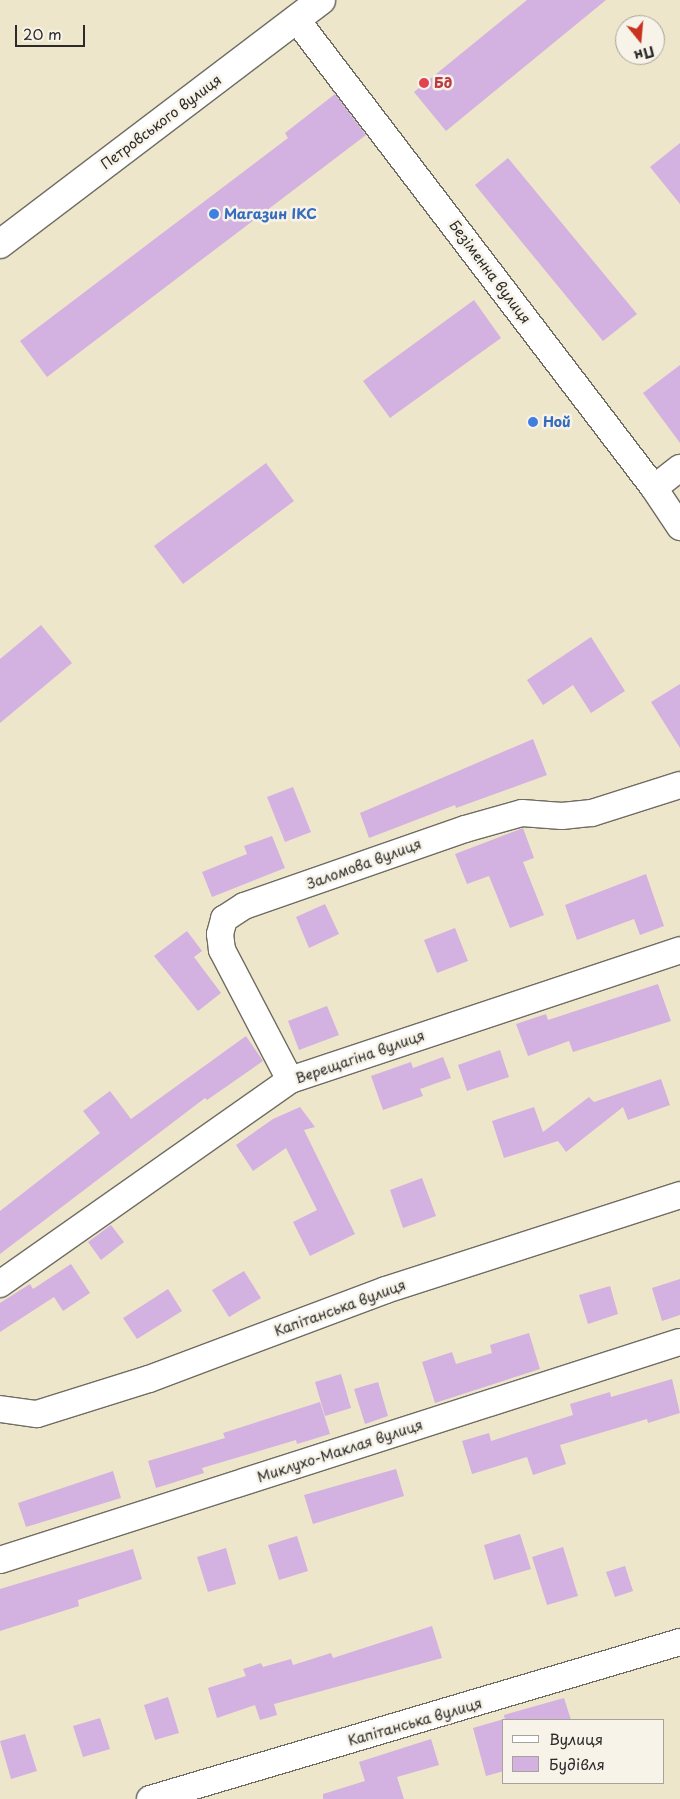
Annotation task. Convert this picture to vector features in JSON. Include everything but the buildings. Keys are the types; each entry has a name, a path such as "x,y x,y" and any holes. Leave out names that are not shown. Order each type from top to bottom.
{"main road":[{"name":"Петровського вулиця","path":"0,244 322,0"}],"street":[{"name":"Безіменна вулиця","path":"296,19 654,488 680,527"},
{"path":"654,488 680,468"},
{"name":"Заломова вулиця","path":"290,1080 222,950 220,934 224,919 244,906 465,828 522,813 562,816 592,813 680,786"},
{"name":"Верещагіна вулиця","path":"0,1284 290,1080 680,950"},
{"name":"Капітанська вулиця","path":"0,1409 37,1414 149,1379 386,1290 680,1195"},
{"name":"Миклухо-Маклая вулиця","path":"0,1560 680,1342"},
{"name":"Капітанська вулиця","path":"150,1799 680,1642"}],"place":[{"name":"Бд","path":"424,83"},
{"name":"Магазин ІКС","path":"214,214"},
{"name":"Ной","path":"533,422"}]}
